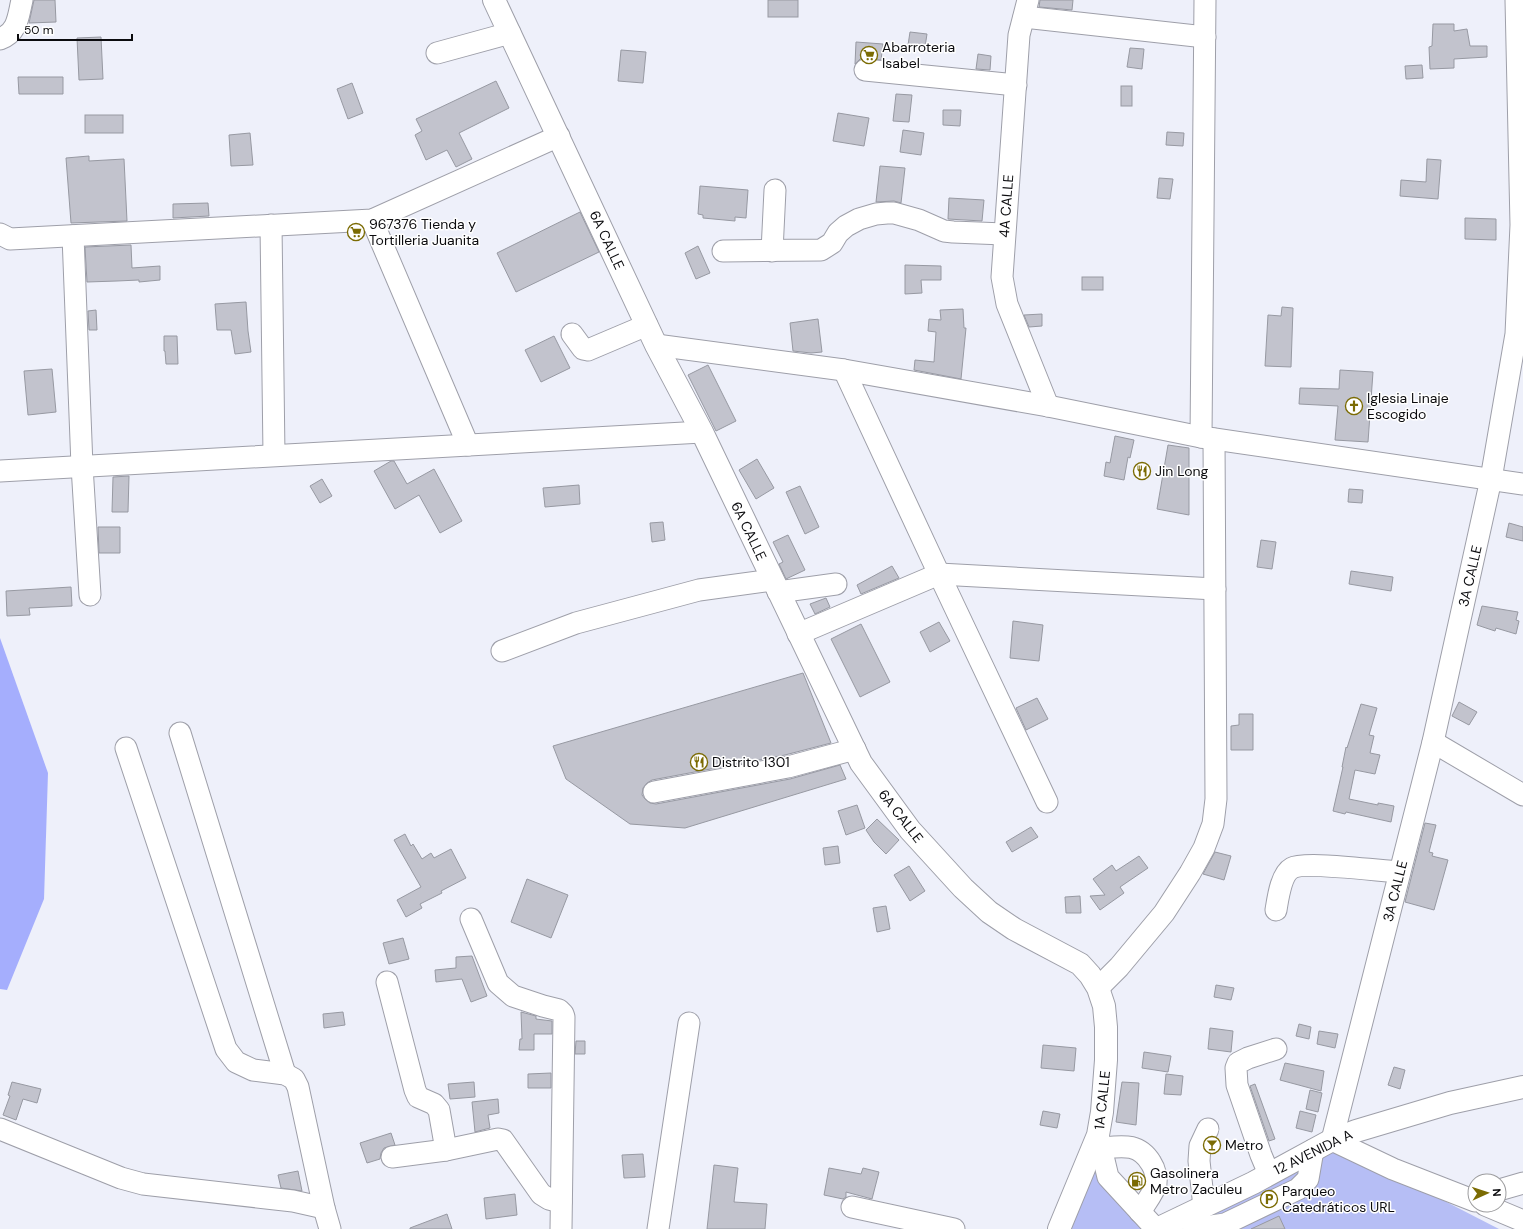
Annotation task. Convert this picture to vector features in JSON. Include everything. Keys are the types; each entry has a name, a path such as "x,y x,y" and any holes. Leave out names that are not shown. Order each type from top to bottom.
{"main road":[{"name":"6A CALLE","path":"494,0 656,345 702,432 861,763 910,830 963,888 989,912 1014,929 1080,964 1090,975 1098,988"},
{"name":"1A CALLE","path":"1060,1229 1100,1142 1106,1060 1106,1027 1104,1006 1098,988"},
{"name":"12 AVENIDA A","path":"1157,1229 1269,1174 1322,1145 1356,1131 1443,1105 1523,1087"}],"street":[{"path":"0,39 11,33 17,23 22,0"},
{"path":"1098,988 1119,967 1164,913 1204,848 1213,824 1216,799 1215,589 1207,438 1205,0"},
{"name":"3A CALLE","path":"1182,1217 1205,1227 1225,1224 1298,1189 1308,1179 1322,1145 1399,872 1433,742 1491,479 1516,334 1520,299 1521,132 1516,0"},
{"path":"1026,9 1204,37"},
{"name":"4A CALLE","path":"1026,9 1019,35 1002,278 1007,304 1048,406"},
{"path":"437,53 510,33"},
{"path":"865,70 1016,85"},
{"path":"0,234 10,239 372,220 559,136"},
{"path":"772,251 775,190"},
{"path":"723,251 821,250 832,243 838,233 846,226 859,219 876,214 887,213 894,213 919,220 944,231 1004,234"},
{"path":"372,220 468,445"},
{"path":"271,225 274,455"},
{"path":"73,236 82,466 90,595"},
{"path":"572,334 583,349 588,350 647,325"},
{"path":"656,345 844,370 1048,406 1207,438 1523,484"},
{"path":"844,370 1047,802"},
{"path":"0,470 702,432"},
{"path":"798,634 939,574 1215,589"},
{"path":"502,651 576,623 699,590 836,584"},
{"path":"180,733 285,1074"},
{"path":"1433,742 1523,795"},
{"path":"126,748 226,1049 236,1062 253,1070 285,1074 294,1079 298,1087 324,1208 330,1229"},
{"path":"654,792 788,767 855,749"},
{"path":"1276,910 1284,878 1292,868 1307,865 1399,872"},
{"path":"472,919 498,983 513,996 559,1010 564,1017 561,1229"},
{"path":"386,982 415,1090 418,1097 434,1104 439,1110 446,1150"},
{"path":"658,1229 689,1023"},
{"path":"1269,1174 1237,1085 1236,1068 1238,1063 1248,1058 1276,1049"},
{"path":"0,1128 121,1178 143,1184 293,1201 324,1208"},
{"path":"1204,1206 1199,1161 1200,1146 1208,1129"},
{"path":"392,1157 446,1150 498,1139 503,1140 541,1194 549,1199 561,1202"},
{"path":"1140,1212 1156,1185 1155,1169 1146,1154 1138,1149 1100,1142 1108,1177 1140,1212 1157,1229"},
{"path":"1322,1145 1393,1169 1467,1197"},
{"path":"1507,1188 1523,1183"},
{"path":"852,1207 954,1229"},
{"path":"1505,1213 1523,1221"}],"shaded area":[{"path":"0,638 48,773 44,899 7,990 0,989"},
{"path":"1331,1149 1390,1173 1499,1229 1175,1229"},
{"path":"1093,1163 1154,1229 1064,1229"}],"building":[{"path":"34,0 55,0 56,22 29,23"},
{"path":"768,0 798,0 798,17 768,17"},
{"path":"1040,0 1073,0 1072,10 1039,7"},
{"path":"1433,24 1454,24 1454,31 1467,29 1470,46 1487,46 1487,57 1454,59 1454,68 1430,69 1429,47 1432,46"},
{"path":"910,32 927,34 925,47 908,45"},
{"path":"101,37 103,79 79,80 77,38"},
{"name":"Abarroteria Isabel","path":"856,42 883,44 881,60 860,59 855,64"},
{"path":"1130,48 1144,49 1142,69 1127,67"},
{"path":"621,50 646,52 643,83 618,81"},
{"path":"978,54 991,56 990,70 976,69"},
{"path":"1422,65 1423,78 1406,79 1405,66"},
{"path":"18,77 63,77 63,94 19,94"},
{"path":"496,81 509,108 459,133 472,159 456,167 447,150 426,160 415,135 422,131 416,119"},
{"path":"352,83 363,113 348,119 337,89"},
{"path":"1121,86 1132,86 1132,106 1121,106"},
{"path":"896,94 912,95 909,122 893,121"},
{"path":"943,110 961,110 960,126 943,125"},
{"path":"838,113 869,118 864,146 833,141"},
{"path":"85,115 123,115 123,133 85,133"},
{"path":"903,130 924,133 921,155 900,152"},
{"path":"1167,132 1184,133 1183,146 1166,145"},
{"path":"250,133 253,165 231,166 229,135"},
{"path":"89,156 89,161 124,159 127,221 71,223 66,158"},
{"path":"1427,159 1441,160 1438,199 1400,196 1401,180 1426,182"},
{"path":"880,166 905,168 901,203 894,201 876,202"},
{"path":"1159,178 1173,179 1170,199 1157,198"},
{"path":"700,186 748,190 746,218 735,217 735,221 703,218 703,215 698,214"},
{"path":"949,198 984,200 982,221 948,219"},
{"path":"208,203 209,216 173,218 173,204"},
{"path":"580,212 599,252 516,292 497,253"},
{"path":"1465,218 1496,219 1496,240 1465,239"},
{"path":"131,245 132,268 160,266 160,280 139,282 139,280 87,282 85,247"},
{"path":"698,246 710,273 696,279 685,253"},
{"path":"905,265 941,266 941,280 921,280 922,293 905,294"},
{"path":"1082,277 1103,277 1103,290 1082,290"},
{"path":"246,302 251,352 235,354 231,330 217,330 215,304"},
{"path":"1282,307 1293,308 1291,367 1265,366 1268,315 1281,316"},
{"path":"963,309 964,328 966,328 961,379 914,370 915,360 934,362 936,332 928,331 929,319 941,320 940,310"},
{"path":"96,310 97,330 89,330 88,311"},
{"path":"1042,314 1042,326 1029,327 1024,315"},
{"path":"818,319 822,352 811,353 793,351 790,323"},
{"path":"164,336 177,336 178,364 166,364"},
{"path":"554,336 570,368 541,382 525,350"},
{"path":"708,365 736,421 716,431 688,375"},
{"path":"52,369 56,412 28,415 24,371"},
{"name":"Iglesia Linaje Escogido","path":"1340,370 1373,372 1368,442 1335,440 1338,406 1299,404 1300,388 1339,389"},
{"path":"1115,436 1134,440 1130,458 1128,457 1124,480 1104,476 1106,462 1110,463"},
{"path":"1168,445 1189,448 1189,515 1157,509"},
{"path":"757,459 774,488 756,499 739,470"},
{"path":"391,461 394,461 407,484 434,469 462,521 440,533 419,495 395,509 374,471"},
{"path":"129,476 128,512 112,512 113,477"},
{"path":"322,479 332,496 320,503 310,486"},
{"path":"579,485 580,504 545,507 543,488"},
{"path":"800,486 819,527 805,534 786,492"},
{"path":"1349,489 1363,490 1362,503 1348,502"},
{"path":"663,522 665,540 652,542 650,523"},
{"path":"1509,523 1523,527 1523,541 1506,537"},
{"path":"98,527 120,527 120,553 99,553"},
{"path":"788,535 805,570 786,579 779,564 783,562 773,542"},
{"path":"1261,540 1276,542 1272,569 1257,567"},
{"path":"892,566 899,578 861,594 857,585"},
{"path":"1351,571 1393,577 1391,591 1349,584"},
{"path":"71,587 72,606 29,608 30,615 7,616 6,591"},
{"path":"826,598 830,607 815,614 810,604"},
{"path":"1482,606 1518,612 1516,620 1519,621 1516,634 1496,628 1495,631 1477,625"},
{"path":"1013,621 1043,625 1039,661 1010,658"},
{"path":"939,622 950,641 930,652 920,632"},
{"path":"861,624 890,682 860,697 831,639"},
{"name":"Distrito 1301","path":"803,673 831,743 785,755 652,780 643,788 642,795 650,803 656,804 790,779 840,765 846,779 685,828 630,824 566,779 553,746"},
{"path":"1037,698 1048,719 1026,730 1016,708"},
{"path":"1459,702 1477,712 1469,725 1452,716"},
{"path":"1361,704 1377,708 1369,735 1374,736 1370,753 1380,755 1375,774 1355,770 1349,799 1378,805 1378,803 1394,806 1391,822 1346,812 1345,814 1333,811 1346,747 1347,748"},
{"path":"1239,714 1253,714 1253,750 1231,750 1231,726 1239,725"},
{"path":"857,805 865,828 846,835 838,811"},
{"path":"877,819 899,840 886,854 874,842 866,830"},
{"path":"1425,823 1436,825 1429,852 1433,853 1432,856 1448,860 1434,910 1405,902"},
{"path":"1031,827 1038,837 1012,852 1006,842"},
{"path":"405,834 411,846 413,844 422,859 431,853 434,858 451,849 466,878 441,891 442,893 420,904 422,908 406,917 397,900 421,887 394,840"},
{"path":"838,846 840,863 825,865 823,848"},
{"path":"1215,852 1231,856 1224,880 1203,874"},
{"path":"1139,856 1148,868 1120,887 1124,893 1100,910 1090,896 1105,895 1093,879 1112,865 1116,871"},
{"path":"909,866 925,891 910,901 894,875"},
{"path":"527,879 568,895 551,938 511,922"},
{"path":"1080,896 1081,913 1066,913 1065,897"},
{"path":"886,906 890,929 877,932 873,908"},
{"path":"403,938 409,959 389,964 383,943"},
{"path":"472,956 487,996 471,1002 462,979 436,982 435,970 456,968 456,957"},
{"path":"1216,985 1234,988 1231,1000 1214,997"},
{"path":"343,1012 345,1025 324,1028 323,1014"},
{"path":"521,1012 536,1016 536,1019 552,1021 552,1034 534,1034 534,1050 519,1050 520,1039 522,1039"},
{"path":"1299,1024 1311,1027 1309,1039 1296,1036"},
{"path":"1210,1028 1233,1031 1231,1052 1208,1049"},
{"path":"1319,1031 1338,1034 1335,1048 1317,1044"},
{"path":"576,1041 585,1041 585,1054 575,1054"},
{"path":"1043,1045 1076,1048 1074,1071 1041,1068"},
{"path":"1144,1052 1171,1056 1168,1072 1142,1068"},
{"path":"1285,1063 1324,1071 1321,1091 1280,1080"},
{"path":"1394,1067 1405,1070 1400,1089 1388,1085"},
{"path":"551,1073 551,1088 528,1088 528,1074"},
{"path":"1166,1074 1183,1076 1181,1095 1164,1094"},
{"path":"12,1082 41,1089 37,1103 23,1099 16,1120 3,1115 10,1096 8,1095"},
{"path":"474,1082 475,1097 450,1099 448,1084"},
{"path":"1122,1082 1139,1083 1136,1125 1116,1122"},
{"path":"1255,1084 1275,1139 1269,1141 1250,1086"},
{"path":"1310,1090 1322,1093 1318,1112 1306,1109"},
{"path":"498,1099 499,1113 488,1115 490,1128 475,1132 472,1102"},
{"path":"1043,1111 1060,1114 1057,1128 1040,1125"},
{"path":"1300,1111 1316,1115 1312,1132 1296,1128"},
{"path":"391,1133 395,1145 384,1148 380,1159 367,1163 360,1143"},
{"path":"643,1154 645,1177 624,1178 622,1155"},
{"path":"714,1165 738,1168 734,1202 767,1204 765,1229 707,1229"},
{"path":"829,1168 861,1174 863,1168 879,1172 872,1199 846,1192 846,1197 843,1199 824,1195"},
{"path":"298,1171 302,1191 281,1188 278,1175"},
{"path":"515,1194 517,1215 486,1219 484,1198"},
{"path":"447,1214 452,1229 410,1229 410,1228"},
{"path":"1279,1216 1285,1229 1251,1229"}],"place":[{"name":"Abarroteria Isabel","path":"869,55"},
{"name":"967376 Tienda y Tortilleria Juanita","path":"356,232"},
{"name":"Iglesia Linaje Escogido","path":"1354,406"},
{"name":"Jin Long","path":"1142,471"},
{"name":"Distrito 1301","path":"699,762"},
{"name":"Metro","path":"1212,1145"},
{"name":"Gasolinera Metro Zaculeu","path":"1137,1181"},
{"name":"Parqueo Catedráticos URL","path":"1269,1199"}]}
